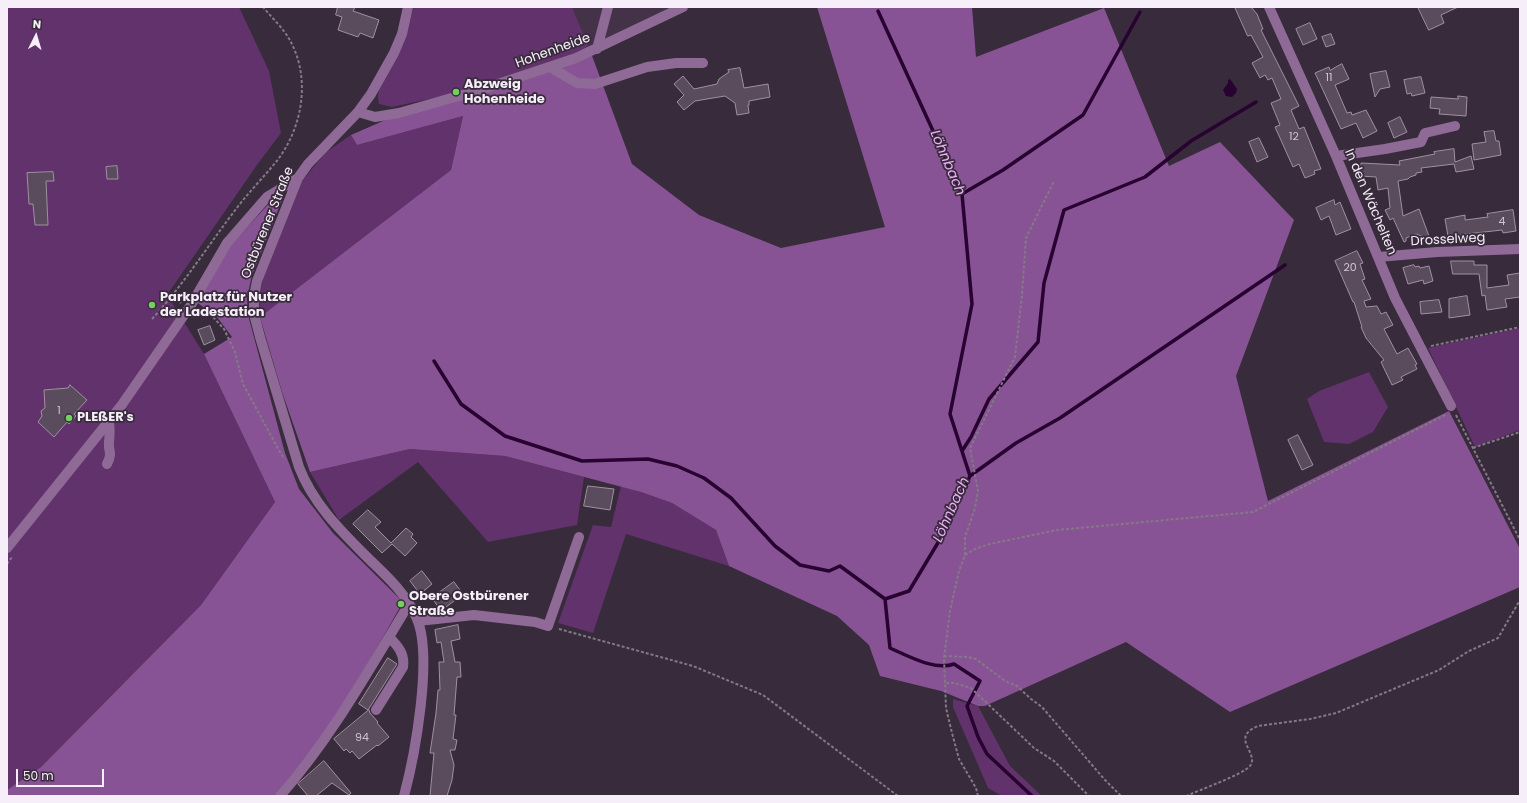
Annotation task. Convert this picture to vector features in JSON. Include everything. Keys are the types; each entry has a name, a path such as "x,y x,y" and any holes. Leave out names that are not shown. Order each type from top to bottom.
{"street":[{"name":"Ostbürener Straße","path":"404,796 416,735 422,686 424,651 418,621 399,589 339,529 305,483 260,337 254,314 254,296 257,281 298,178 308,164 358,112 372,94 392,58 402,34 408,7"},
{"path":"597,49 608,7"},
{"name":"Hohenheide","path":"358,112 375,117 399,113 483,89 576,58 682,7"},
{"name":"In den Wächelten","path":"1269,7 1336,156 1395,298 1420,346 1450,410"},
{"path":"550,67 577,83 596,84 647,67 676,63 703,63"},
{"path":"1336,156 1421,142 1425,133 1455,126"},
{"path":"7,548 121,406 190,305 226,243 267,197 298,178"},
{"name":"Drosselweg","path":"1378,257 1437,252 1520,249"},
{"path":"106,464 110,457 108,443 110,435 109,422"},
{"path":"418,621 474,615 535,622 548,626 578,537"},
{"path":"280,796 312,758 354,697 409,604"},
{"path":"376,710 403,667 404,661 401,652 398,646 389,637"}],"path":[{"path":"152,319 172,296 233,213 277,161 294,133 302,99 301,72 296,55 288,37 263,7"},
{"path":"978,796 976,788 959,759 946,708 946,673 944,657 950,611 958,571 965,555 965,537 975,508 978,492 970,448 1015,357 1022,295 1026,238 1054,181"},
{"path":"190,305 212,316 224,329 235,352 243,384 281,454 289,464"},
{"path":"1420,346 1432,346 1520,327"},
{"path":"965,555 975,549 990,544 1056,530 1253,512 1450,410 1473,448 1520,540"},
{"path":"1473,448 1520,432"},
{"path":"1186,796 1247,770 1251,766 1252,761 1245,740 1247,733 1251,729 1258,726 1336,714 1439,670 1469,651 1498,638 1520,600"},
{"path":"548,626 693,666 763,695 898,796"},
{"path":"944,657 968,657 976,659 1005,681 1017,686 1042,708 1105,780 1121,796"},
{"path":"946,684 954,683 971,688 1034,748 1054,761 1089,796"}],"shaded area":[{"path":"7,7 239,7 269,71 281,133 257,165 167,295 204,354 275,502 201,605 41,767 7,790"},
{"path":"414,7 572,7 590,50 485,87 392,107 379,104 378,97 381,83 399,51"},
{"path":"572,7 671,7 590,50"},
{"path":"817,7 972,7 976,57 1104,8 1169,166 1220,142 1294,220 1236,376 1268,501 1449,411 1520,549 1520,587 1230,712 1126,642 985,706 978,706 941,691 880,676 869,645 837,616 729,566 716,530 672,503 641,492 505,456 410,449 310,472 282,392 260,317 451,170 463,116 357,145 351,135 399,114 591,53 632,164 699,215 781,248 885,227"},
{"path":"1230,79 1237,89 1236,93 1232,97 1226,96 1223,90"},
{"path":"463,116 451,170 260,317 259,296 268,263 302,181 326,152 351,135 357,145"},
{"path":"275,197 280,197 282,200 252,275 247,298 248,315 285,453 299,489 333,533 403,602 354,688 310,753 274,796 7,796 7,790 41,767 201,605 275,502 204,354 232,337 217,317 195,301 230,246"},
{"path":"1520,328 1520,430 1475,447 1428,348"},
{"path":"1369,372 1388,407 1373,432 1349,444 1324,442 1307,399 1319,391"},
{"path":"410,449 505,456 584,477 577,525 488,542 418,462 339,520 310,472"},
{"path":"621,486 672,503 716,530 729,566 626,534 593,633 558,623 593,525 611,527"},
{"path":"953,699 978,706 1010,766 1042,796 1002,796 988,788 953,707"}],"building":[{"path":"338,7 355,7 353,11 379,20 373,38 360,33 358,37 338,30 342,17 336,15"},
{"path":"1235,7 1251,7 1257,14 1263,29 1261,30 1299,106 1291,110 1299,129 1304,127 1321,169 1314,171 1315,174 1305,178 1299,164 1293,167 1275,127 1280,125 1271,103 1281,99 1272,78 1268,80 1265,75 1260,78 1252,63 1263,57 1251,35 1248,36"},
{"path":"1418,7 1458,7 1441,15 1444,23 1429,30"},
{"path":"1310,23 1317,39 1303,45 1296,29"},
{"path":"1331,34 1335,44 1326,47 1322,37"},
{"path":"1342,64 1349,79 1335,85 1347,113 1351,112 1352,115 1366,110 1377,131 1363,138 1356,123 1341,129 1315,73 1329,67 1330,70"},
{"path":"740,68 744,88 768,84 770,97 749,101 749,113 737,115 735,103 725,96 695,101 684,110 677,102 684,95 674,84 683,76 694,89 717,84 719,79 729,72 728,70"},
{"path":"1386,71 1390,87 1380,89 1375,97 1370,74"},
{"path":"1421,77 1425,93 1412,96 1411,93 1407,94 1404,80"},
{"path":"1458,96 1467,97 1466,116 1439,114 1440,109 1430,108 1431,97 1458,99"},
{"path":"1400,117 1407,132 1394,138 1388,123"},
{"path":"1494,131 1496,141 1499,141 1501,155 1474,160 1472,144 1486,142 1484,132"},
{"path":"1259,138 1268,157 1257,162 1249,142"},
{"path":"1454,149 1455,162 1471,156 1474,169 1456,172 1454,164 1421,168 1422,172 1416,173 1416,175 1408,179 1398,181 1403,216 1419,209 1430,239 1416,234 1406,238 1406,241 1404,242 1393,218 1390,220 1385,210 1390,208 1388,188 1378,190 1376,177 1360,176 1361,163 1400,165 1399,161 1435,154 1434,152"},
{"path":"117,166 118,179 107,179 106,167"},
{"path":"53,172 54,181 46,181 48,225 35,225 33,204 29,204 27,173"},
{"path":"1334,200 1335,205 1340,202 1351,229 1336,235 1329,216 1321,220 1316,208"},
{"path":"1513,210 1516,231 1503,233 1502,230 1448,236 1445,219 1465,215 1465,220 1488,217 1487,214"},
{"path":"1357,251 1363,263 1360,264 1365,279 1362,280 1371,299 1364,301 1366,307 1377,306 1381,314 1386,312 1393,325 1384,329 1397,354 1408,348 1417,364 1415,365 1417,369 1401,377 1403,380 1392,385 1381,362 1384,360 1366,338 1361,327 1354,302 1335,261"},
{"path":"1451,261 1474,261 1474,265 1487,265 1487,288 1509,285 1507,275 1520,273 1520,297 1505,299 1507,307 1487,310 1485,295 1482,296 1479,274 1453,274"},
{"path":"1414,265 1415,267 1419,266 1420,268 1429,266 1433,281 1424,284 1423,280 1408,284 1403,268"},
{"path":"1467,296 1470,315 1449,318 1449,299"},
{"path":"1439,300 1442,312 1421,314 1420,302"},
{"path":"210,326 215,340 204,345 198,330"},
{"path":"70,385 87,400 74,414 76,416 69,424 67,422 54,437 38,422 42,416 41,411 45,408 44,390 68,388"},
{"path":"1298,435 1313,465 1302,470 1288,440"},
{"path":"588,486 614,489 610,510 584,506"},
{"path":"368,510 381,522 375,527 391,543 406,528 413,534 411,537 417,543 405,556 392,544 382,553 353,524"},
{"path":"422,571 432,584 420,594 410,581"},
{"path":"454,582 463,594 441,611 432,598"},
{"path":"458,625 460,639 451,641 455,662 460,662 461,677 457,677 454,715 456,715 453,739 457,740 455,750 450,750 454,765 452,780 447,796 430,796 434,753 430,753 438,690 440,690 439,662 444,662 441,642 437,643 435,630"},
{"path":"388,658 397,664 368,710 359,704"},
{"path":"369,710 378,722 377,723 389,737 359,759 352,751 350,753 346,749 344,751 334,739"},
{"path":"324,761 351,793 349,795 332,783 316,796 308,796 298,784"}],"waterway":[{"name":"Löhnbach","path":"878,11 962,194 972,304 950,414 970,476 942,536 909,591 885,599 890,648 922,662 939,666 954,664 980,681 967,706 978,737 987,754 1032,796"},
{"path":"962,194 1003,170 1083,115 1140,12"},
{"path":"962,451 971,437 989,399 1038,342 1044,283 1064,210 1145,177 1191,141 1256,102"},
{"path":"970,476 1016,443 1060,418 1285,265"},
{"path":"434,361 461,404 505,436 582,461 648,459 677,466 704,478 731,498 775,546 800,565 829,571 840,566 885,599"}],"place":[{"name":"Abzweig Hohenheide","path":"456,92"},
{"name":"Parkplatz für Nutzer der Ladestation","path":"152,305"},
{"name":"PLEßER's","path":"69,418"},
{"name":"Obere Ostbürener Straße","path":"401,604"}]}
